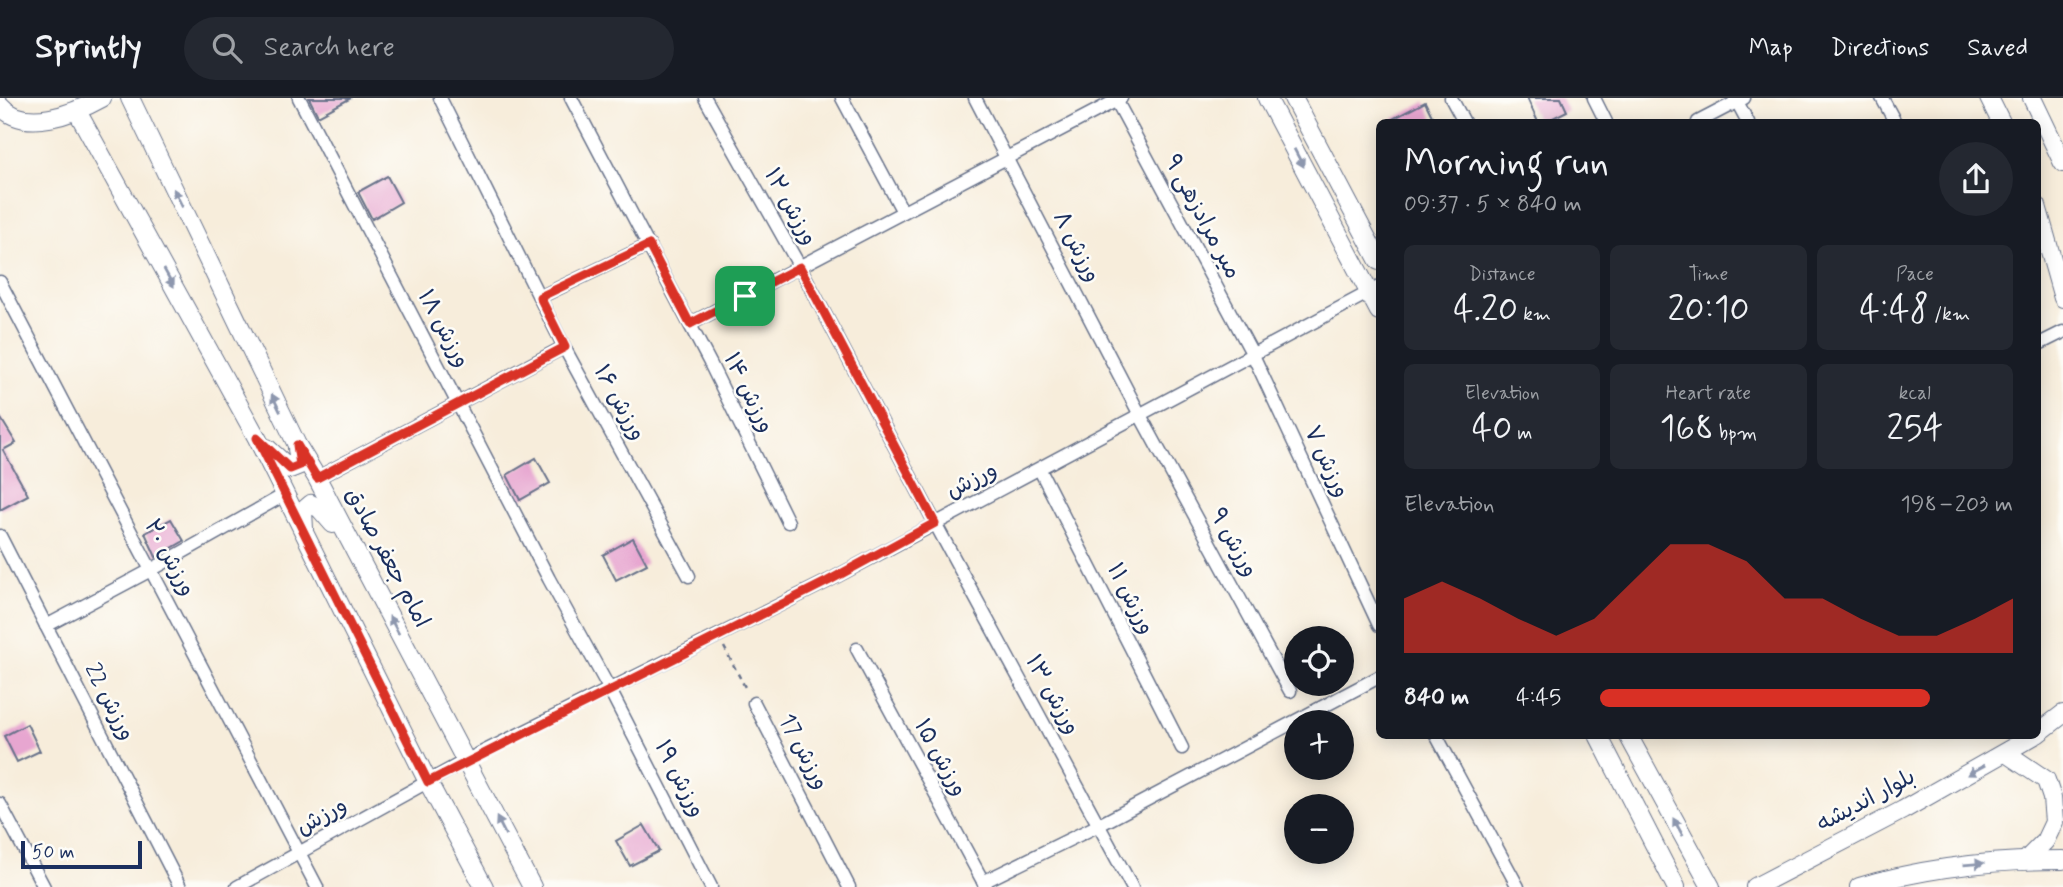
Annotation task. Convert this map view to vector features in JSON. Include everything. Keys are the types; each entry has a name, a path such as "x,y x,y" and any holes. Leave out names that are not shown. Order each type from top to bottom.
{"main road":[{"path":"1,109 24,118 43,119 77,111 102,98"},
{"name":"امام جعفر صادق","path":"130,98 297,445 467,760 532,887"},
{"path":"1267,98 1374,290"},
{"path":"1293,98 1376,255"},
{"path":"1989,98 2000,119"},
{"path":"2032,98 2063,163"},
{"path":"77,111 257,438 428,782 484,887"},
{"path":"2041,220 2063,298"},
{"path":"257,438 290,469 300,465 297,445"},
{"path":"304,533 303,511 310,504 315,505 348,540"},
{"name":"بلوار اندیشه","path":"2041,730 2063,714"},
{"path":"1600,739 1676,887"},
{"path":"1630,739 1711,887"},
{"name":"بلوار اندیشه","path":"1755,887 1914,804 2028,739"},
{"path":"2006,753 2046,780 2052,798 2054,822 2045,841 2026,860"},
{"path":"1859,887 1951,866 2063,860"}],"street":[{"name":"ورزش ۱۸","path":"299,98 549,579 610,690"},
{"name":"ورزش ۱۶","path":"440,98 565,347 689,576"},
{"name":"ورزش ۱۴","path":"571,98 690,324 788,522"},
{"name":"ورزش ۱۲","path":"705,98 800,267 935,523"},
{"path":"842,98 904,212"},
{"name":"ورزش ۸","path":"975,98 1140,415"},
{"path":"1451,98 1462,119"},
{"path":"1594,98 1604,119"},
{"path":"1882,98 1893,119"},
{"path":"690,324 1117,99"},
{"name":"میر مرادزهی ۹","path":"1117,99 1253,355"},
{"path":"1703,119 1739,99 1747,119"},
{"path":"540,297 649,245"},
{"name":"ورزش ۲۰","path":"0,282 317,887"},
{"name":"ورزش","path":"237,887 467,760 828,581 1374,290"},
{"path":"2041,343 2063,332"},
{"path":"317,478 565,347"},
{"name":"ورزش ۷","path":"1253,355 1376,619"},
{"name":"ورزش ۹","path":"1140,415 1284,680"},
{"name":"ورزش ۱۱","path":"1040,470 1182,747"},
{"path":"46,626 284,495"},
{"name":"ورزش ۱۳","path":"935,523 1132,887"},
{"name":"ورزش 22","path":"0,536 180,887"},
{"name":"ورزش ۱۵","path":"857,649 985,884"},
{"path":"985,884 1376,679"},
{"name":"ورزش ۱۹","path":"610,690 711,887"},
{"name":"ورزش 17","path":"754,703 849,887"},
{"path":"1438,739 1518,887"},
{"path":"0,804 44,887"}],"path":[{"name":"ورزش 17","path":"718,637 754,703"}],"building":[{"path":"309,98 351,98 318,116"},
{"path":"1527,98 1561,98 1567,111 1551,119 1537,119"},
{"path":"1425,102 1434,119 1393,119"},
{"path":"387,176 401,202 372,219 358,192"},
{"path":"0,417 16,443 3,450 28,495 0,510"},
{"path":"536,458 550,483 520,500 507,475"},
{"path":"171,519 184,541 156,557 145,533"},
{"path":"633,538 647,564 616,580 603,555"},
{"path":"27,724 40,751 17,762 4,736"},
{"path":"644,825 659,851 630,866 616,841"}],"route":[{"path":"649,245 690,324 745,296 800,267 935,523 828,581 467,760 428,782 257,438 290,469 300,465 297,445 317,478 565,347 540,297 649,245"}]}
